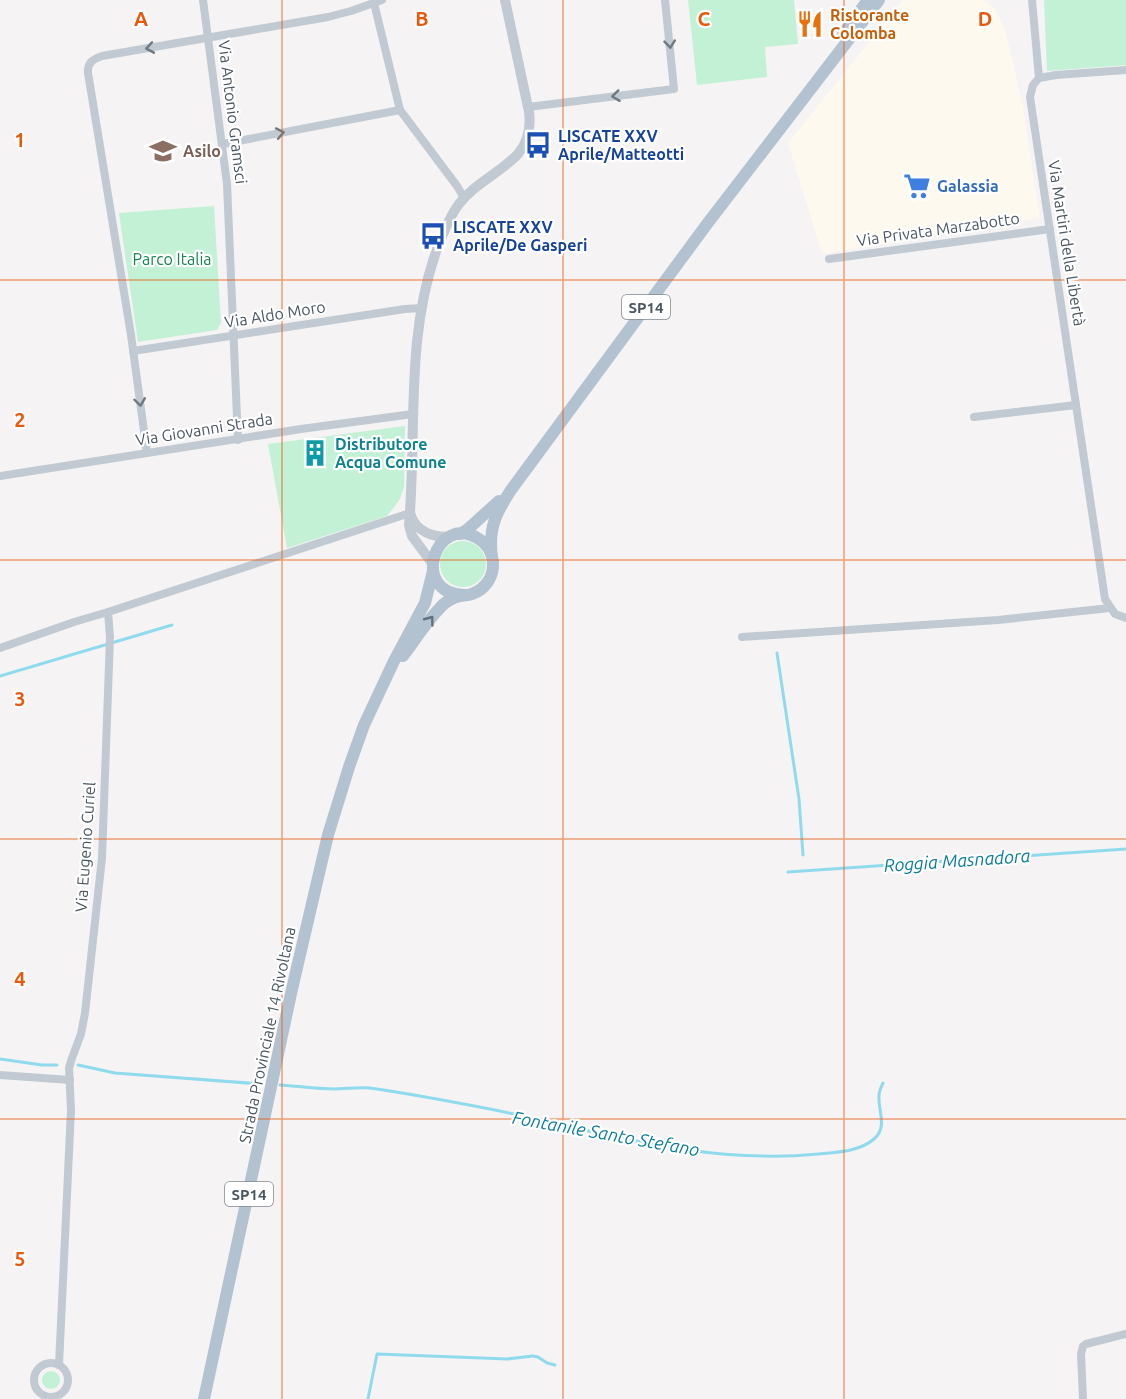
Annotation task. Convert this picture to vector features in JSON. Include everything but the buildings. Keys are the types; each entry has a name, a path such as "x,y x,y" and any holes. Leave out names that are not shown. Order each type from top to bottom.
{"main road":[{"name":"Strada Provinciale 14 Rivoltana","path":"783,126 868,0"},
{"name":"Strada Provinciale 14 Rivoltana","path":"383,684 439,609 452,598 476,592 487,583 493,570 490,538 494,521 499,508 511,490 707,224 879,0"},
{"name":"Strada Provinciale 14 Rivoltana","path":"204,1399 292,989 338,801 357,745 383,684 425,603 433,557 438,547 444,540 468,529 511,490"},
{"path":"455,535 469,535 480,539 492,557"},
{"path":"433,567 437,582 455,594 465,595"}],"street":[{"name":"Via Antonio Gramsci","path":"202,0 228,198 238,440"},
{"path":"433,567 410,534 409,525 416,348 429,274 453,213 478,184 513,160 523,149 529,129 528,106 505,0"},
{"path":"528,106 674,89 665,0"},
{"name":"Via Martiri della Libertà","path":"1032,0 1036,82 1030,97 1105,599 1110,608"},
{"path":"147,453 134,351 88,73 91,62 102,56 318,19 378,2 400,110 464,198"},
{"path":"1036,82 1056,75 1126,70"},
{"path":"222,144 400,110"},
{"name":"Via Privata Marzabotto","path":"830,259 1050,229"},
{"name":"Via Aldo Moro","path":"134,351 422,308"},
{"path":"974,417 1076,405"},
{"name":"Via Giovanni Strada","path":"0,476 413,414"},
{"path":"410,513 415,524 428,533 442,537 455,535"},
{"path":"0,648 410,513"},
{"path":"742,637 998,620 1110,608 1114,614 1126,618"},
{"name":"Via Eugenio Curiel","path":"59,1365 48,1363 38,1368 34,1385 40,1394 51,1398 56,1397 66,1390 68,1379 67,1373 59,1365 71,1122 70,1064 81,1034 85,1013 100,870 110,637 108,612"},
{"path":"0,1075 70,1080"},
{"path":"1083,1399 1081,1354 1083,1346 1126,1334"}],"shaded area":[{"path":"903,0 983,0 995,9 1005,30 1023,107 1040,218 822,254 788,143"}],"green space":[{"path":"688,0 794,0 798,44 765,47 767,77 697,85"},
{"path":"1044,0 1126,0 1126,65 1047,71"},
{"name":"Parco Italia","path":"214,206 221,323 217,330 138,342 119,213"},
{"path":"405,426 404,487 400,499 387,516 287,548 268,444"},
{"path":"463,541 479,548 486,564 479,580 463,587 447,580 440,564 447,548"},
{"path":"51,1371 57,1374 60,1380 57,1386 51,1389 45,1386 42,1380 45,1374"}],"waterway":[{"name":"Roggia Masnadora","path":"0,676 172,625"},
{"path":"777,653 799,799 803,855"},
{"name":"Roggia Masnadora","path":"788,872 1126,849"},
{"name":"Fontanile Santo Stefano","path":"0,1059 57,1065"},
{"name":"Fontanile Santo Stefano","path":"78,1065 115,1073 261,1084"},
{"name":"Fontanile Santo Stefano","path":"280,1085 327,1089 370,1088 495,1110 655,1145 735,1155 776,1156 840,1152 861,1147 874,1139 881,1129 879,1096 883,1083"},
{"path":"368,1399 377,1354 507,1359 533,1356 555,1365"}],"place":[{"name":"Ristorante Colomba","path":"810,24"},
{"name":"LISCATE XXV Aprile/Matteotti","path":"538,145"},
{"name":"Asilo","path":"163,151"},
{"name":"Galassia","path":"917,186"},
{"name":"LISCATE XXV Aprile/De Gasperi","path":"433,236"},
{"name":"Distributore Acqua Comune","path":"315,453"}]}
